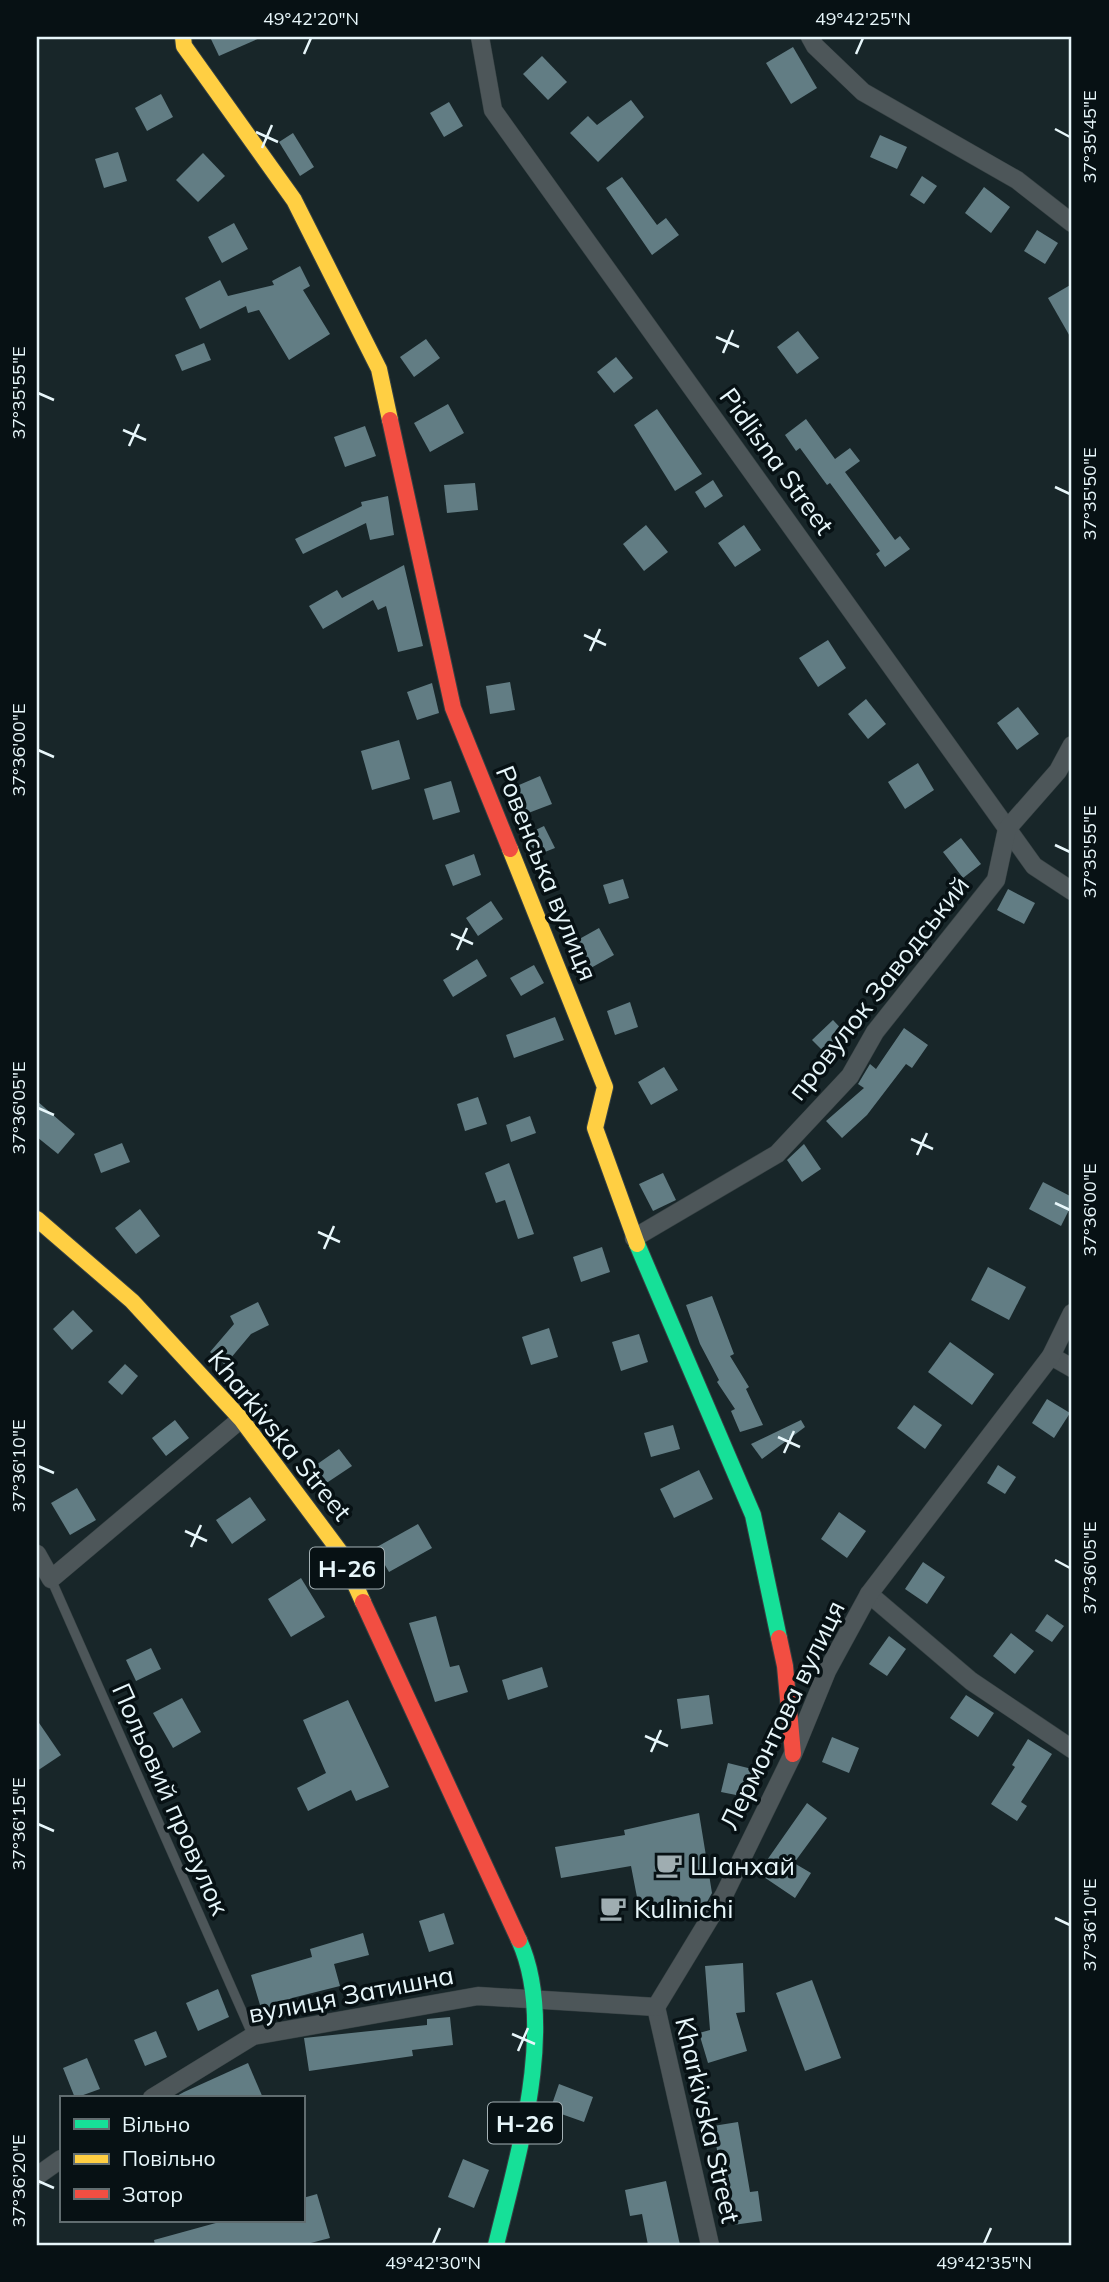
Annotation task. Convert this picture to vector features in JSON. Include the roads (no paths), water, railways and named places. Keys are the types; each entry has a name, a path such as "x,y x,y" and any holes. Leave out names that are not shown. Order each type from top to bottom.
{"street":[{"name":"Ровенська вулиця","path":"183,37 184,46 294,200 379,369 453,709 606,1087 595,1129 634,1238 753,1515 785,1666 793,1754"},
{"name":"Pidlisna Street","path":"480,37 493,110 1034,866 1072,891"},
{"path":"810,37 815,46 863,92 1017,180 1072,223"},
{"name":"провулок Заводський","path":"634,1238 777,1154 850,1076 874,1032 996,880 1007,829 1058,771 1072,745"},
{"name":"Kharkivska Street","path":"37,1219 132,1301 241,1419 341,1553 528,1960 534,1998"},
{"name":"Лермонтова вулиця","path":"656,2007 724,1895 793,1754 827,1671 869,1594 1051,1356 1072,1313"},
{"path":"1051,1356 1072,1368"},
{"path":"37,1554 51,1579 241,1419"},
{"path":"869,1594 971,1681 1072,1749"},
{"name":"вулиця Затишна","path":"155,2096 253,2036 478,1996 534,1998"},
{"path":"534,1998 656,2007"},
{"name":"Н-26","path":"496,2245 527,2110 535,2061 534,1998"},
{"name":"Kharkivska Street","path":"656,2007 710,2245"},
{"path":"37,2175 60,2160"}],"lane":[{"name":"Польовий провулок","path":"51,1579 253,2036"}],"place":[{"name":"Шанхай","path":"669,1865"},
{"name":"Kulinichi","path":"613,1908"}]}
